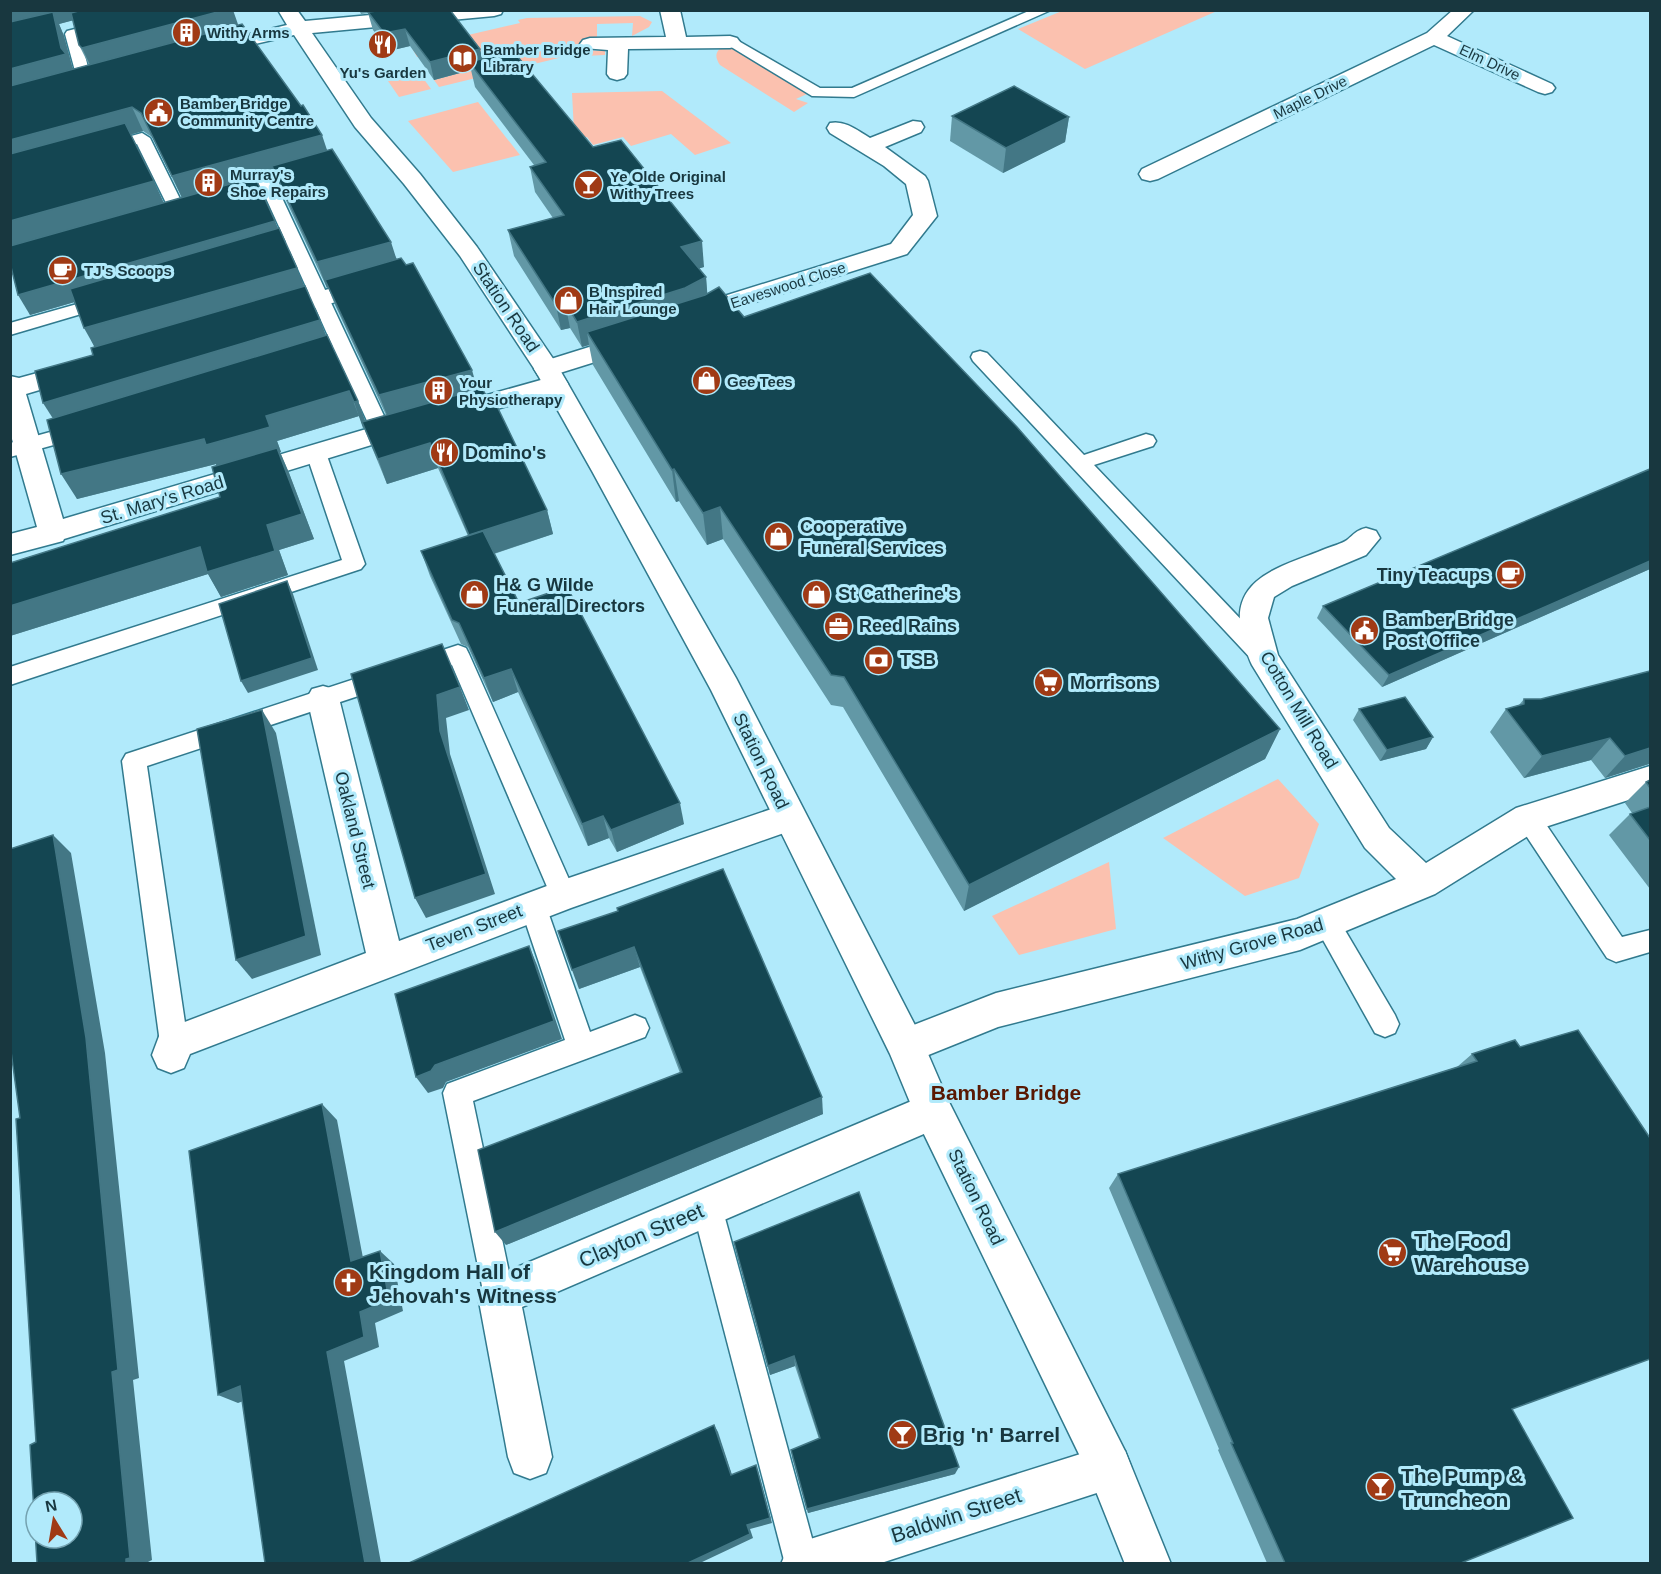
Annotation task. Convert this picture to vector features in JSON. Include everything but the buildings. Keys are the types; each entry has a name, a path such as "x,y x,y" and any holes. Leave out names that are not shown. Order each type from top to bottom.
{"street":[{"path":"189,54 292,19 494,10"},
{"path":"670,10 677,42"},
{"name":"Maple Drive","path":"1150,174 1434,37 1465,10"},
{"name":"Station Road","path":"292,19 363,122 412,179 469,252 551,376 725,687 906,1047 933,1111 1109,1467 1148,1563"},
{"name":"Elm Drive","path":"1434,37 1545,88"},
{"path":"590,44 730,42"},
{"path":"617,74 618,43"},
{"path":"67,89 112,76"},
{"path":"867,147 913,127"},
{"name":"Eaveswood Close","path":"551,376 660,333 698,321 730,302 899,249 926,216 917,181 892,161 837,128"},
{"path":"155,218 330,168"},
{"path":"240,322 399,276"},
{"path":"53,534 19,448 11,386 103,362"},
{"name":"St. Mary's Road","path":"10,545 53,534 382,433 551,376"},
{"name":"Cotton Mill Road","path":"1366,538 1356,548 1282,578 1264,589 1256,603 1253,618 1259,643 1377,838 1423,883"},
{"name":"Oakland Street","path":"323,698 386,962"},
{"name":"Withy Grove Road","path":"906,1047 996,1011 1300,934 1423,883 1528,818 1650,780"},
{"name":"Teven Street","path":"172,1049 386,962 548,900 789,817"},
{"name":"Clayton Street","path":"499,1296 933,1111"},
{"path":"499,1296 530,1457"},
{"name":"Baldwin Street","path":"803,1563 1109,1467"}],"lane":[{"path":"90,82 82,71 72,34 157,13 156,10"},
{"path":"730,42 817,93 854,92 1044,10"},
{"path":"55,31 132,13"},
{"path":"87,153 142,138 178,211"},
{"path":"268,185 382,433"},
{"path":"239,261 296,244"},
{"path":"10,329 125,295"},
{"path":"287,368 343,350"},
{"path":"980,357 1080,463 1259,643"},
{"path":"19,448 106,423"},
{"path":"1080,463 1146,441"},
{"path":"10,676 354,564 316,453"},
{"path":"172,1049 134,760 458,654 548,900 581,1046"},
{"path":"1528,818 1616,950 1650,941"},
{"path":"1327,923 1385,1024"},
{"path":"499,1296 458,1093 635,1028"},
{"path":"707,1207 803,1563"}],"shaded area":[{"path":"1062,11 1217,11 1085,69 1018,29"},
{"path":"640,16 652,22 649,27 632,36 633,23 597,24 597,38 583,39 582,50 605,51 605,55 563,57 439,87 434,80 490,65 473,43 417,57 412,48 520,23 518,20 527,18"},
{"path":"721,48 732,48 807,94 796,99 808,103 794,112 720,65 716,56"},
{"path":"409,76 423,78 431,89 399,97 388,81"},
{"path":"662,91 731,143 695,155 671,134 631,146 623,137 593,145 587,137 580,139 574,131 572,93"},
{"path":"478,102 520,155 453,172 408,121"},
{"path":"1278,779 1319,824 1299,878 1245,896 1163,838"},
{"path":"1109,862 1116,929 1019,955 992,916"}],"place":[{"name":"Withy Arms","path":"186,32"},
{"name":"Yu's Garden","path":"383,45"},
{"name":"Bamber Bridge Library","path":"462,58"},
{"name":"Bamber Bridge Community Centre","path":"159,112"},
{"name":"Murray's Shoe Repairs","path":"209,183"},
{"name":"Ye Olde Original Withy Trees","path":"589,185"},
{"name":"TJ's Scoops","path":"63,270"},
{"name":"B Inspired Hair Lounge","path":"568,300"},
{"name":"Gee Tees","path":"706,381"},
{"name":"Your Physiotherapy","path":"438,391"},
{"name":"Domino's","path":"444,453"},
{"name":"Cooperative Funeral Services","path":"779,537"},
{"name":"Tiny Teacups","path":"1511,575"},
{"name":"St Catherine's","path":"817,594"},
{"name":"H& G Wilde Funeral Directors","path":"475,595"},
{"name":"Reed Rains","path":"838,626"},
{"name":"Bamber Bridge Post Office","path":"1364,630"},
{"name":"TSB","path":"879,660"},
{"name":"Morrisons","path":"1049,683"},
{"name":"The Food Warehouse","path":"1393,1252"},
{"name":"Kingdom Hall of Jehovah's Witness","path":"348,1283"},
{"name":"Brig 'n' Barrel","path":"902,1434"},
{"name":"The Pump & Truncheon","path":"1380,1487"}],"district":[{"name":"Bamber Bridge","path":"1006,1092"}]}
